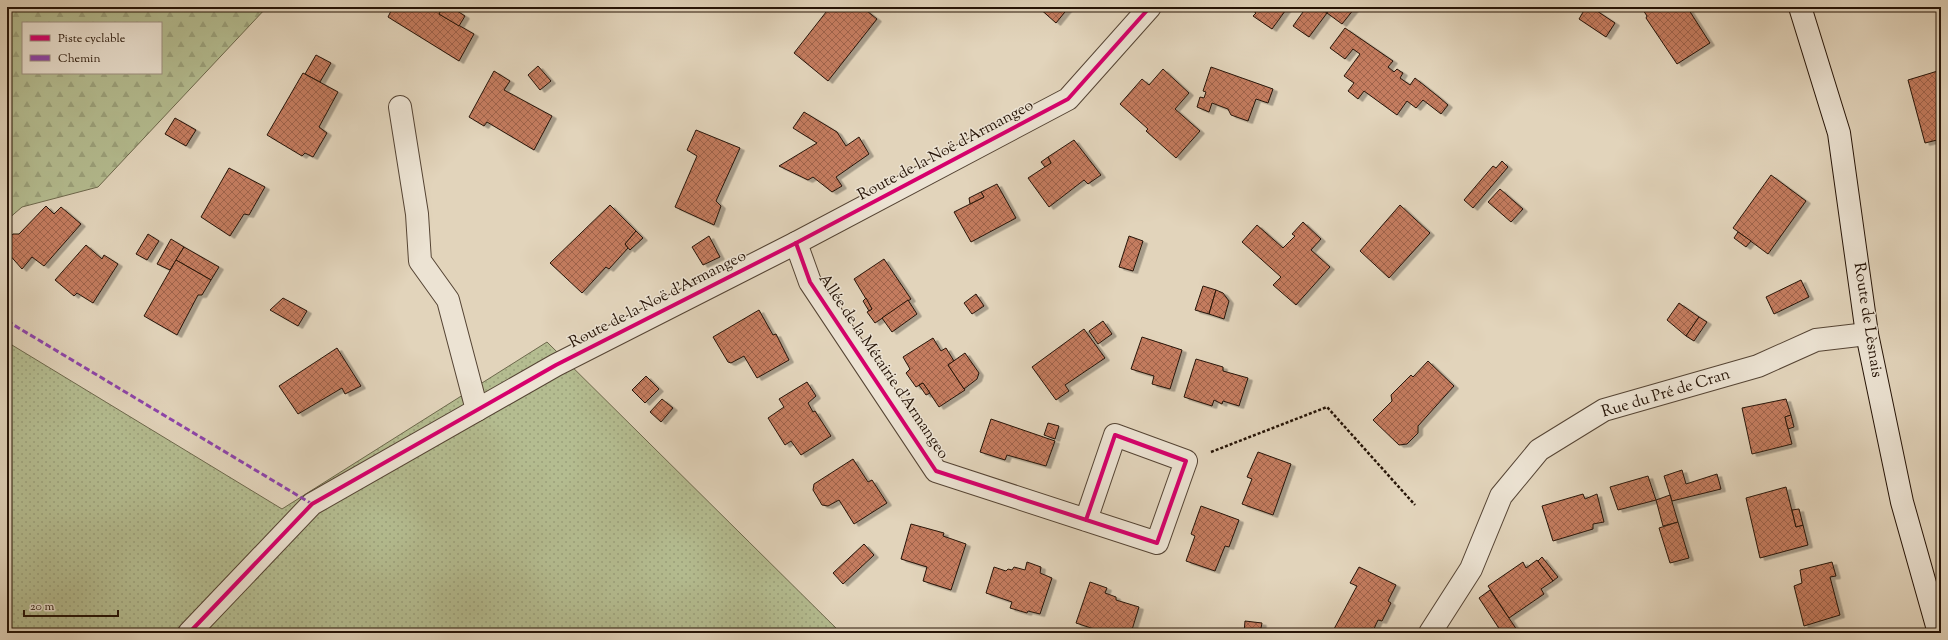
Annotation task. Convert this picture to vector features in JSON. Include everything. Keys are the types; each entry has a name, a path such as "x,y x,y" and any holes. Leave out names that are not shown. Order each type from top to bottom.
{"street":[{"name":"Route de la Noë d'Armangeo","path":"189,633 312,504 556,365 796,243 1068,99 1150,7"},
{"name":"Route de Lèsnais","path":"1800,7 1839,133 1867,334 1902,502 1938,633"},
{"path":"400,107 417,214 420,261 448,300 477,410"},
{"name":"Allée de la Métairie d'Armangeo","path":"796,243 810,282 936,471 1157,543 1186,461"},
{"name":"Rue du Pré de Cran","path":"1430,633 1471,569 1501,496 1539,450 1604,410 1758,366 1816,340 1867,334"},
{"path":"1086,520 1115,435 1186,461"}],"path":[{"path":"1186,461 1327,407 1415,506"}],"green space":[{"path":"7,7 267,7 98,187 22,207 7,220"},
{"path":"7,342 282,509 547,342 841,633 7,633"}],"building":[{"path":"393,7 443,7 439,14 474,34 459,61 388,17"},
{"path":"443,7 451,7 465,16 459,26 439,14"},
{"path":"830,7 862,7 877,19 828,81 794,53"},
{"path":"1038,7 1069,7 1056,23"},
{"path":"1248,7 1288,7 1272,29 1253,16 1256,13"},
{"path":"1296,7 1318,7 1327,13 1309,37 1293,26 1303,12"},
{"path":"1332,7 1352,7 1354,9 1342,24 1327,13"},
{"path":"1586,7 1591,7 1615,23 1606,37 1579,19"},
{"path":"1641,7 1687,7 1710,43 1677,64 1646,18 1647,16"},
{"path":"1345,28 1393,61 1388,67 1394,72 1397,69 1403,73 1400,78 1410,85 1415,78 1448,105 1441,114 1423,100 1416,108 1407,101 1397,115 1364,91 1358,99 1348,91 1354,83 1344,76 1360,54 1353,49 1345,59 1330,48"},
{"path":"316,55 331,63 320,82 305,74"},
{"path":"538,66 551,81 540,90 528,75"},
{"path":"1211,67 1273,89 1268,103 1256,99 1248,121 1231,115 1228,109 1212,103 1209,112 1197,107 1200,97 1204,98 1206,92 1203,91"},
{"path":"1163,69 1189,93 1175,109 1200,131 1176,158 1146,131 1148,129 1120,104 1142,79 1149,85"},
{"path":"1941,70 1941,139 1925,143 1908,80"},
{"path":"494,71 510,81 504,90 552,116 534,150 487,122 484,126 469,117"},
{"path":"303,73 338,92 319,127 327,133 313,157 305,153 302,156 267,135"},
{"path":"804,112 837,132 846,146 859,137 869,154 836,177 842,186 832,192 813,177 808,180 779,166 817,143 793,128"},
{"path":"175,118 196,130 186,146 165,134"},
{"path":"696,130 740,148 716,201 721,206 714,225 675,207 697,156 687,150"},
{"path":"1074,140 1101,175 1088,184 1084,180 1049,207 1028,178 1051,163 1048,157"},
{"path":"1048,157 1051,163 1045,167 1041,162"},
{"path":"1502,161 1508,167 1473,208 1464,200 1493,166 1496,168"},
{"path":"229,168 265,187 249,215 244,214 230,236 201,217"},
{"path":"1771,175 1806,201 1768,254 1733,228"},
{"path":"997,184 1016,218 971,242 954,212 984,197 981,192"},
{"path":"1500,189 1523,209 1511,222 1488,202"},
{"path":"981,192 984,197 970,204 969,198"},
{"path":"610,205 636,231 625,244 628,248 609,269 606,267 582,293 550,263"},
{"path":"1400,205 1430,233 1389,278 1360,251"},
{"path":"46,206 54,214 61,207 81,224 44,266 32,257 22,269 7,252 7,239 13,234 19,234"},
{"path":"1303,222 1321,239 1311,250 1330,267 1296,305 1273,285 1281,277 1242,242 1257,225 1283,248 1295,236 1292,234"},
{"path":"636,231 643,238 630,250 625,244"},
{"path":"1738,232 1751,241 1746,247 1734,238"},
{"path":"148,234 159,241 147,260 136,254"},
{"path":"709,236 720,257 703,265 692,247"},
{"path":"1129,236 1143,241 1133,271 1119,267"},
{"path":"171,239 184,247 170,270 157,264"},
{"path":"86,245 102,259 104,255 118,264 93,303 77,293 74,296 55,280"},
{"path":"184,247 219,267 211,280 176,260"},
{"path":"884,259 911,299 875,323 867,312 872,309 854,279"},
{"path":"176,260 211,280 202,295 198,295 177,335 144,316"},
{"path":"1801,280 1809,297 1774,314 1766,297"},
{"path":"1203,286 1216,290 1209,314 1195,310"},
{"path":"1216,290 1223,293 1229,301 1224,319 1209,314"},
{"path":"976,294 984,306 972,314 964,303"},
{"path":"283,298 307,311 298,326 270,310"},
{"path":"866,298 872,309 869,311 863,301"},
{"path":"908,300 917,314 892,332 882,318"},
{"path":"1679,303 1699,317 1686,336 1667,320"},
{"path":"759,310 773,335 776,334 789,360 757,378 744,356 731,363 728,362 713,337"},
{"path":"1699,317 1707,322 1694,341 1686,336"},
{"path":"1103,321 1112,334 1098,344 1089,331"},
{"path":"1084,329 1105,358 1065,385 1069,391 1056,400 1032,367"},
{"path":"1142,337 1182,350 1170,389 1152,384 1154,376 1131,369"},
{"path":"933,338 941,351 946,348 954,361 948,365 965,390 939,407 923,383 916,387 906,373 910,369 903,357"},
{"path":"337,348 361,386 345,394 342,388 298,414 279,386"},
{"path":"965,353 979,373 977,379 964,389 948,365"},
{"path":"1196,359 1223,367 1223,371 1248,378 1239,406 1223,401 1222,404 1214,400 1212,406 1184,397"},
{"path":"1428,361 1454,386 1418,426 1418,433 1407,444 1399,445 1373,420 1392,401 1391,395 1411,375 1413,377"},
{"path":"646,376 659,389 645,403 632,390"},
{"path":"807,382 816,396 808,403 831,436 801,455 791,441 785,445 768,418 784,407 779,399"},
{"path":"923,383 930,393 926,395 919,385"},
{"path":"662,399 673,408 661,422 650,412"},
{"path":"1786,399 1791,415 1785,417 1792,444 1752,454 1742,408"},
{"path":"1791,415 1794,427 1788,429 1785,417"},
{"path":"991,419 1055,441 1046,466 1007,455 1005,460 980,452"},
{"path":"1048,423 1059,426 1055,439 1044,435"},
{"path":"1258,452 1291,464 1273,515 1242,504 1252,479 1247,477"},
{"path":"853,459 868,482 872,480 887,503 854,524 839,500 828,506 822,505 813,490 814,484"},
{"path":"1682,470 1686,484 1717,474 1721,489 1672,501 1664,476"},
{"path":"1648,476 1656,500 1618,510 1610,487"},
{"path":"1786,487 1796,527 1803,525 1808,545 1760,558 1746,498"},
{"path":"1583,494 1585,499 1597,494 1604,522 1593,524 1593,529 1553,541 1542,506"},
{"path":"1670,495 1678,522 1663,526 1656,500"},
{"path":"1201,506 1239,520 1229,547 1225,546 1215,571 1186,561 1195,536 1191,534"},
{"path":"1799,509 1803,525 1796,527 1792,510"},
{"path":"1678,522 1689,558 1670,563 1659,528"},
{"path":"911,524 944,533 943,536 966,544 951,590 923,581 927,567 901,559"},
{"path":"864,544 874,555 843,584 833,573"},
{"path":"1542,557 1558,577 1553,581 1538,561"},
{"path":"1537,560 1553,581 1541,589 1544,594 1509,618 1488,586 1523,562 1526,568"},
{"path":"1027,562 1041,567 1040,573 1052,578 1040,614 1028,611 1027,613 1010,608 1012,602 986,593 994,567 1006,571 1008,569 1012,570 1014,567 1025,570"},
{"path":"1832,562 1836,576 1830,577 1840,615 1804,626 1794,586 1802,583 1800,570"},
{"path":"1359,567 1396,585 1388,601 1391,603 1382,621 1378,620 1372,633 1343,633 1334,629 1357,586 1350,583"},
{"path":"1090,582 1107,588 1105,593 1116,597 1116,600 1139,607 1131,633 1106,633 1076,623"},
{"path":"1490,590 1517,630 1512,633 1502,633 1479,598"},
{"path":"1245,621 1262,623 1260,633 1244,633"}],"marked path":[{"path":"7,321 312,504"}],"cycle path":[{"path":"189,633 312,504 556,365 796,243 1068,99 1150,7"},
{"path":"796,243 810,282 936,471 1157,543 1186,461 1115,435 1086,520"}]}
